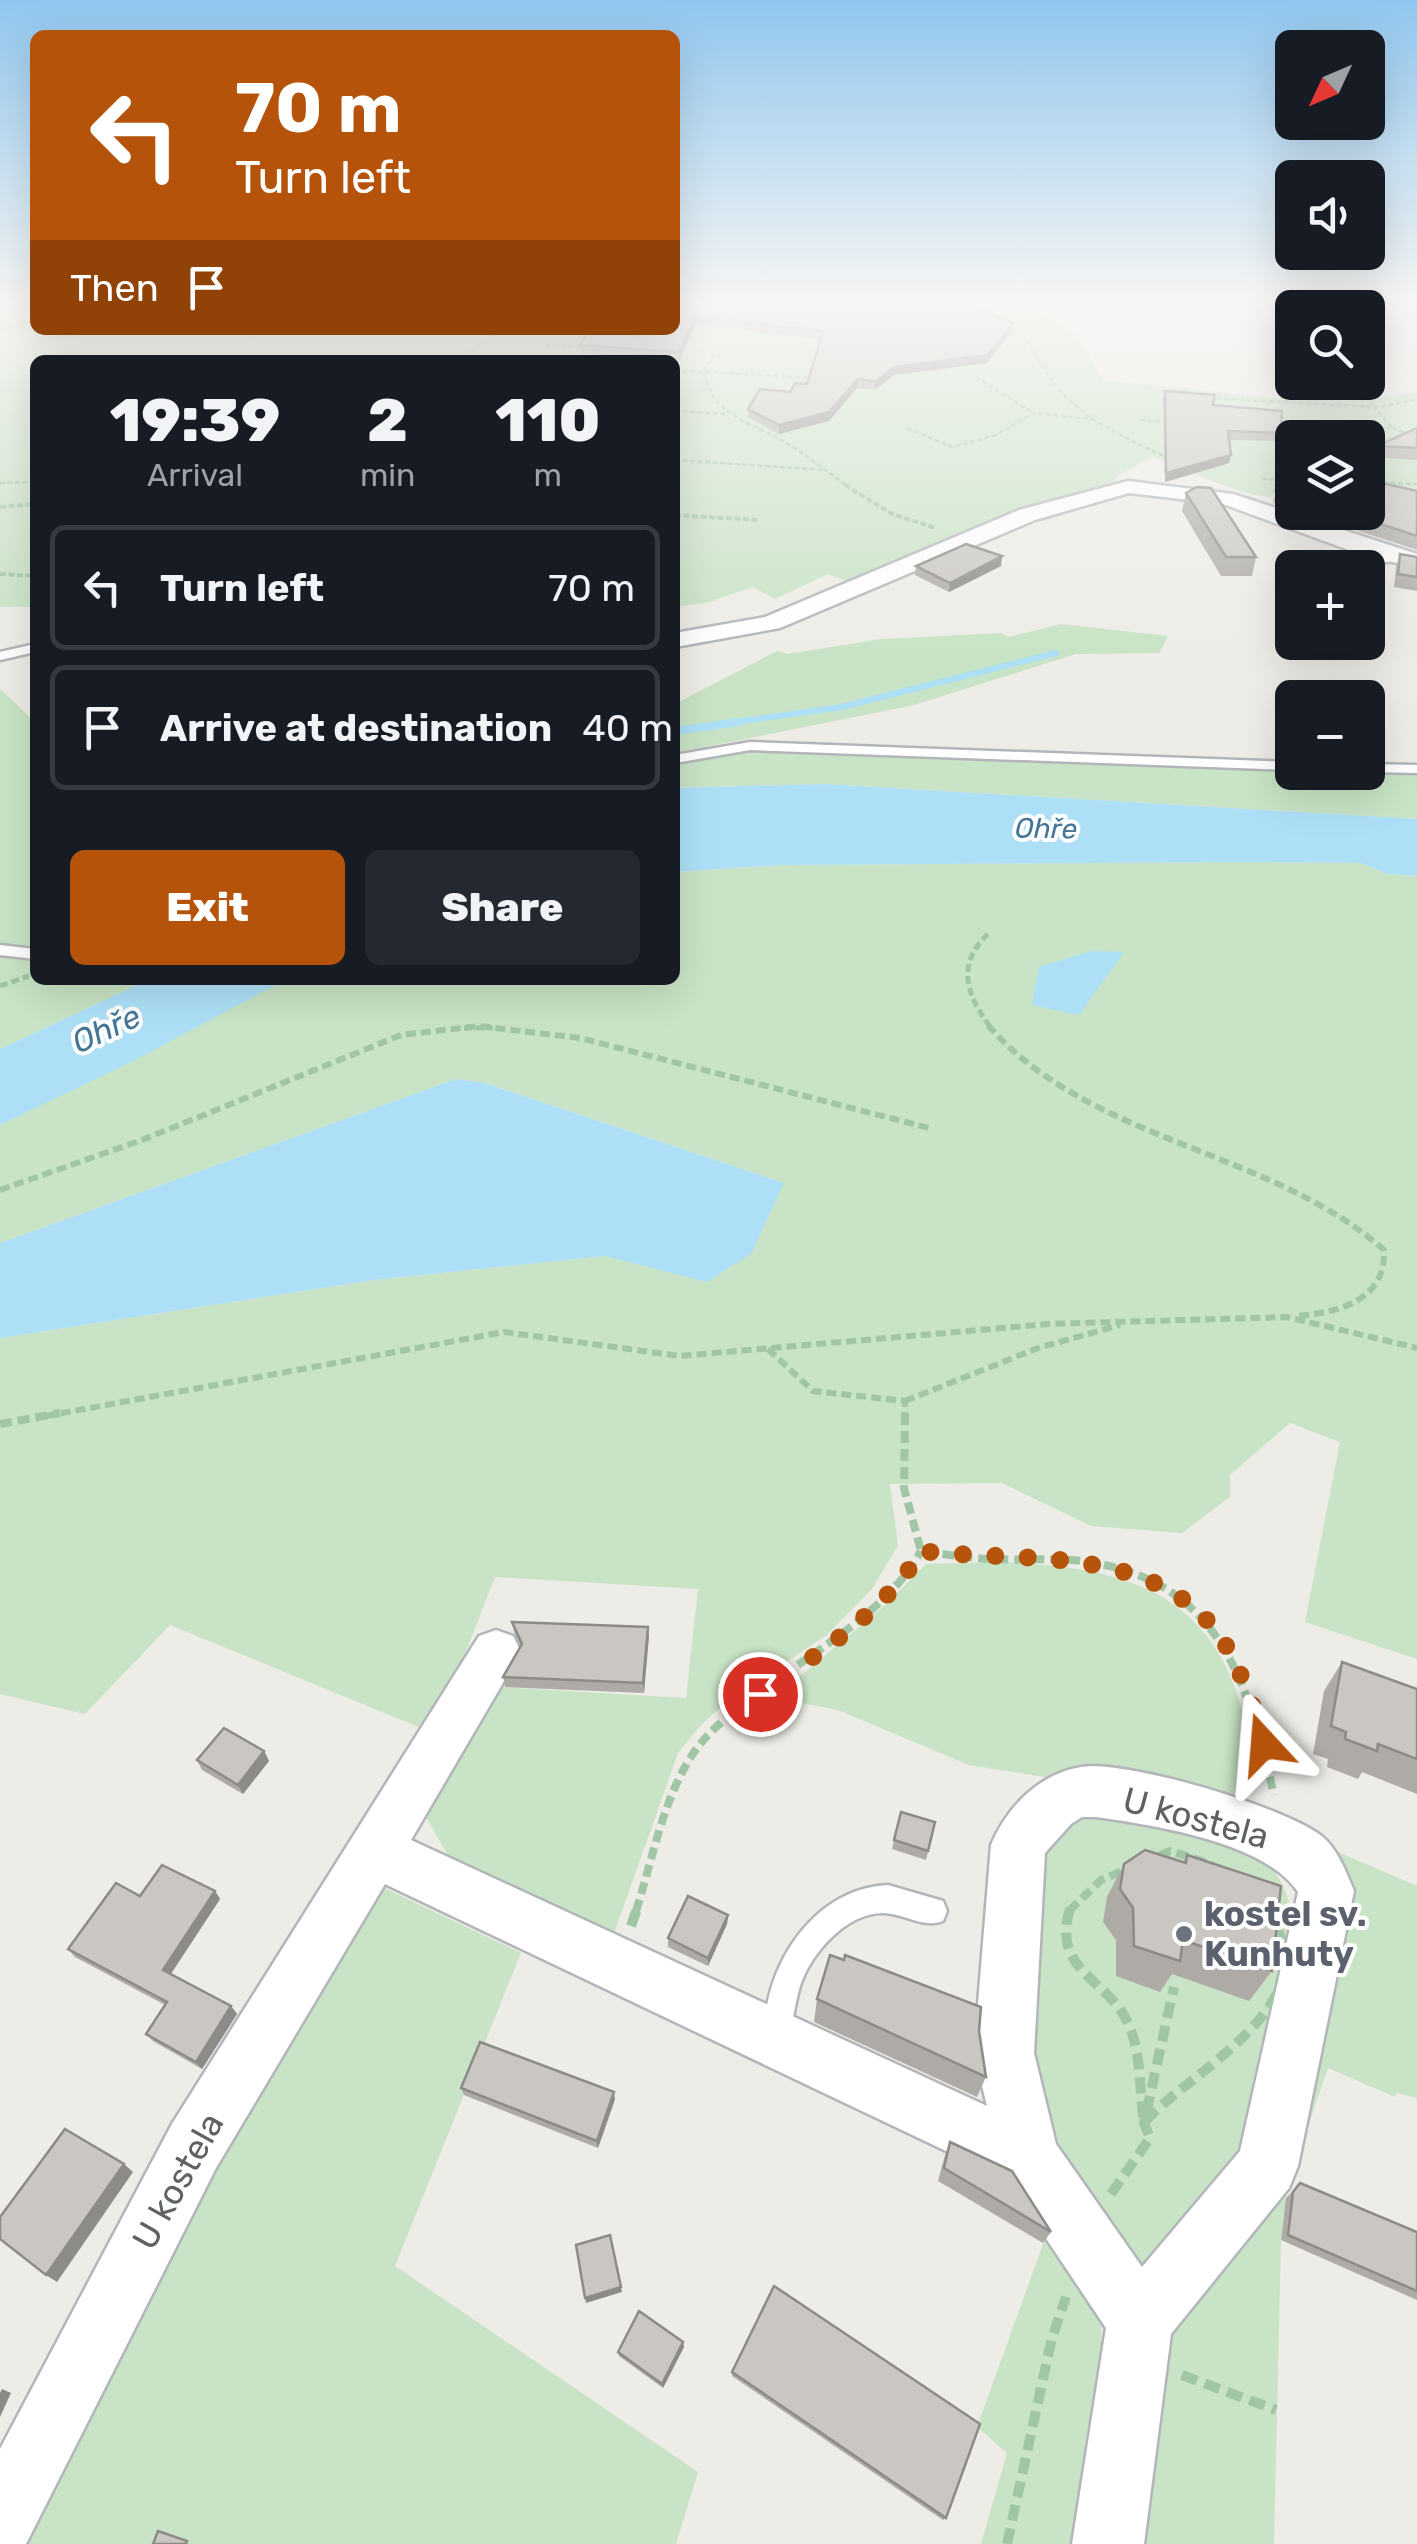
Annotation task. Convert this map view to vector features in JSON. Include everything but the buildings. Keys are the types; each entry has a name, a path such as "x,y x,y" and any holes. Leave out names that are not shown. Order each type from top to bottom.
{"street":[{"path":"680,639 771,622 1027,515 1128,487 1226,498 1408,559"},
{"name":"U kostela","path":"0,2521 194,2146 496,1652"},
{"name":"U kostela","path":"1084,1791 1197,1814 1280,1840 1320,1871 1326,1891 1267,2166 1137,2339 1030,2158 1004,2053 1018,1845 1037,1818 1084,1791"},
{"path":"375,1851 1030,2158"},
{"path":"1108,2544 1137,2339"}],"lane":[{"path":"0,656 30,649"},
{"path":"680,758 750,746 1275,765"},
{"path":"1385,769 1417,770"},
{"path":"0,950 30,953"},
{"path":"774,2038 787,1980 807,1945 828,1924 855,1905 885,1898 933,1911"}],"path":[{"path":"735,419 828,470 865,502 906,523 942,528"},
{"path":"908,428 952,447 998,432 1023,419"},
{"path":"1095,419 1127,442 1176,462"},
{"path":"1384,419 1392,428 1417,437"},
{"path":"1140,420 1177,422"},
{"path":"1270,427 1374,432 1392,428"},
{"path":"680,460 828,470"},
{"path":"1262,479 1275,480"},
{"path":"0,483 30,482"},
{"path":"1385,483 1417,484"},
{"path":"0,506 30,504"},
{"path":"680,515 758,520"},
{"path":"0,574 30,576"},
{"path":"0,1424 504,1332 680,1356 1048,1324 1331,1314 1377,1287 1387,1268 1384,1250 1339,1218 1107,1108 1033,1067 998,1040 978,1016 965,976 969,956 988,934"},
{"path":"0,986 30,976"},
{"path":"0,1190 142,1140 362,1048 440,1028 529,1029 580,1038 933,1130"},
{"path":"1287,1317 1417,1348"},
{"path":"767,1348 812,1390 905,1401 1038,1348 1130,1322"},
{"path":"616,1964 658,1854 681,1774 707,1736 874,1604 908,1574 921,1551 904,1488 905,1401"},
{"path":"921,1551 988,1559 1082,1562 1137,1575 1180,1598 1217,1631 1256,1717 1271,1772 1280,1840"},
{"path":"1170,1851 1211,1862 1238,1878 1267,1907 1286,1953 1280,1986 1228,2056 1162,2098 1144,2122 1127,2021 1086,1978 1067,1948 1069,1914 1082,1889 1170,1851"},
{"path":"1137,2339 1276,2410"}],"green space":[{"path":"0,419 30,419 30,607 0,607"},
{"path":"680,419 1417,419 1417,499 1400,487 1385,493 1385,420 1275,420 1275,497 1232,488 1152,457 1116,476 1115,481 942,541 848,582 828,574 775,599 753,587 706,603 680,606"},
{"path":"1061,624 1168,636 1159,653 1076,654 914,705 680,752 680,701 777,651 788,654 881,639 1001,633 1009,637"},
{"path":"0,689 30,717 30,985 137,985 0,1049"},
{"path":"757,750 1275,770 1275,790 1385,790 1385,774 1417,775 1417,819 824,784 680,788 680,764"},
{"path":"1361,863 1388,874 1417,876 1417,1659 1305,1622 1340,1442 1290,1423 1230,1475 1230,1497 1182,1533 1091,1526 1002,1483 890,1484 898,1545 872,1589 827,1635 731,1698 678,1753 611,1942 456,1869 427,1819 427,1797 501,1687 686,1698 698,1589 495,1577 449,1695 426,1730 170,1625 85,1714 0,1694 0,1338 374,1280 605,1256 707,1281 784,1183 486,1083 456,1079 0,1243 0,1125 275,985 680,985 680,872 781,865"},
{"path":"1001,1562 1106,1575 1148,1589 1182,1611 1210,1640 1231,1677 1246,1725 1255,1783 1213,1804 969,1765 838,1710 774,1698 883,1607 926,1564"},
{"path":"1079,1807 1193,1829 1246,1845 1280,1881 1290,1904 1294,1929 1252,2128 1223,2184 1136,2274 1046,2138 1028,2059 1028,1857"},
{"path":"1336,1851 1417,1886 1417,2098 1397,2093 1395,2097 1328,2068 1287,2187 1281,2240 1274,2544 1129,2544 1157,2330 1266,2193 1332,1918"},
{"path":"378,1885 521,1953 395,2266 698,2472 676,2544 19,2544 215,2147"},
{"path":"1055,2211 1102,2318 1099,2401 1080,2544 981,2544 1007,2453 977,2427"}],"water":[{"name":"Ohře","path":"824,784 1417,819 1417,876 1388,874 1361,863 1245,862 781,865 680,872 680,788"},
{"path":"1091,951 1124,952 1079,1015 1032,1005 1039,967"},
{"name":"Ohře","path":"137,985 276,985 133,1061 0,1125 0,1049"},
{"path":"456,1079 485,1083 784,1183 751,1254 707,1282 605,1256 374,1280 0,1338 0,1243"}],"waterway":[{"path":"721,724 842,707 1056,653"},
{"path":"680,730 739,722"}],"place":[{"name":"kostel sv. Kunhuty","path":"1184,1934"}],"route":[{"path":"760,1694 810,1660 908,1574 921,1551 988,1559 1082,1562 1137,1575 1180,1598 1217,1631 1264,1744"}]}
